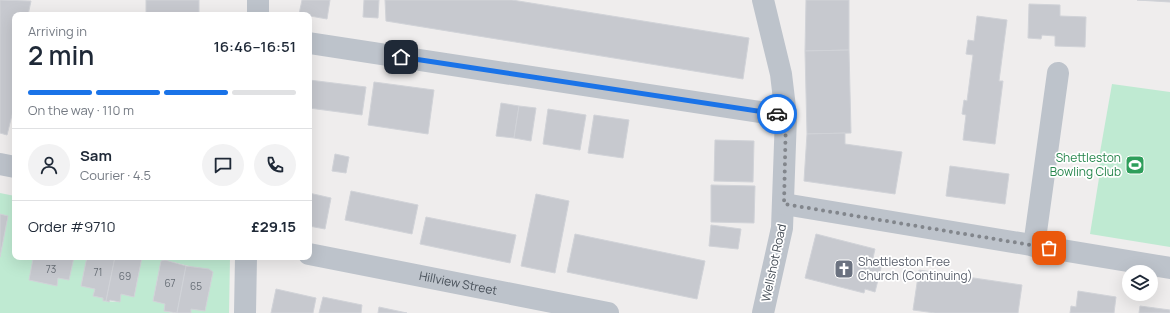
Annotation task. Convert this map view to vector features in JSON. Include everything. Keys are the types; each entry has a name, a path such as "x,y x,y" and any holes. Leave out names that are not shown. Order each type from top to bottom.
{"street":[{"path":"258,0 258,12"},
{"name":"Wellshot Road","path":"763,0 781,74 786,116 784,204 780,241 763,313"},
{"path":"312,43 786,116"},
{"path":"1034,246 1058,73"},
{"path":"0,164 12,166"},
{"path":"784,204 1170,268"},
{"name":"Hillview Street","path":"312,255 608,313"},
{"path":"245,313 246,260"}],"green space":[{"name":"Shettleston Bowling Club","path":"1112,84 1170,92 1170,247 1090,234 1100,172 1099,158"},
{"path":"0,193 12,195 12,260 86,260 81,286 95,289 93,296 103,298 103,301 119,302 121,294 134,297 141,260 165,260 161,261 153,301 165,304 164,311 173,313 0,313 0,257 8,216 0,214"},
{"path":"165,260 230,260 229,313 191,313 191,309 205,311 213,272"}],"building":[{"path":"0,0 31,1 29,12 12,12 12,115 7,135 0,133"},
{"path":"146,0 199,0 199,12 146,12"},
{"path":"302,0 330,0 327,19 312,16 312,12 299,12"},
{"path":"364,0 379,0 378,18 363,17"},
{"path":"385,0 512,0 749,38 743,79 386,21"},
{"path":"806,0 849,0 849,50 805,51"},
{"path":"1137,0 1170,0 1170,2"},
{"path":"1029,4 1060,5 1060,16 1086,17 1085,47 1055,46 1055,36 1042,35 1041,39 1028,38"},
{"path":"977,16 1007,20 999,81 1003,81 995,144 963,140 966,115 962,114 964,100 967,101 973,55 966,54 968,40 974,41"},
{"path":"849,50 851,133 807,134 805,51"},
{"path":"312,80 366,87 362,115 312,108"},
{"path":"374,82 434,90 428,134 368,125"},
{"path":"501,103 519,106 514,138 496,136"},
{"path":"519,106 536,108 531,141 514,138"},
{"path":"548,109 586,115 580,150 543,144"},
{"path":"594,115 629,120 623,158 588,153"},
{"path":"845,133 845,144 902,152 895,194 804,181 807,134"},
{"path":"715,140 754,141 753,182 714,181"},
{"path":"335,154 349,157 346,173 332,171"},
{"path":"950,166 1009,174 1005,204 946,196"},
{"path":"711,185 755,186 754,223 711,222"},
{"path":"351,191 418,205 412,234 345,220"},
{"path":"312,194 331,198 325,229 312,227"},
{"path":"536,194 569,201 555,273 521,266"},
{"path":"0,214 8,216 0,257"},
{"path":"426,217 516,235 510,263 420,244"},
{"path":"711,225 741,229 738,249 709,246"},
{"path":"575,234 705,261 697,299 567,272"},
{"name":"Shettleston Free Church (Continuing)","path":"816,234 875,249 873,258 883,260 875,292 865,289 864,293 805,278"},
{"path":"33,260 73,260 69,280 58,278 57,286 29,280"},
{"path":"86,260 114,260 106,301 103,301 103,298 93,296 95,289 81,286"},
{"path":"114,260 141,260 134,297 121,294 120,302 110,300 109,302 106,301"},
{"path":"165,260 186,266 177,313 164,311 165,304 153,301 161,261"},
{"path":"186,266 209,269 213,272 205,311 191,309 191,313 177,313"},
{"path":"919,270 1022,285 1018,313 935,313 913,310"},
{"path":"276,289 316,298 313,313 271,313"},
{"path":"1078,291 1116,297 1114,313 1070,313 1071,306 1076,307"},
{"path":"323,297 362,305 361,313 319,313"},
{"path":"1140,306 1170,310 1170,313 1139,313"},
{"path":"379,307 407,313 378,313"}],"way so far":[{"path":"777,114 786,116 784,204 1049,248"}],"place":[{"name":"Shettleston Bowling Club","path":"1135,165"},
{"name":"Shettleston Free Church (Continuing)","path":"844,269"}],"route":[{"path":"401,57 777,114"}]}
